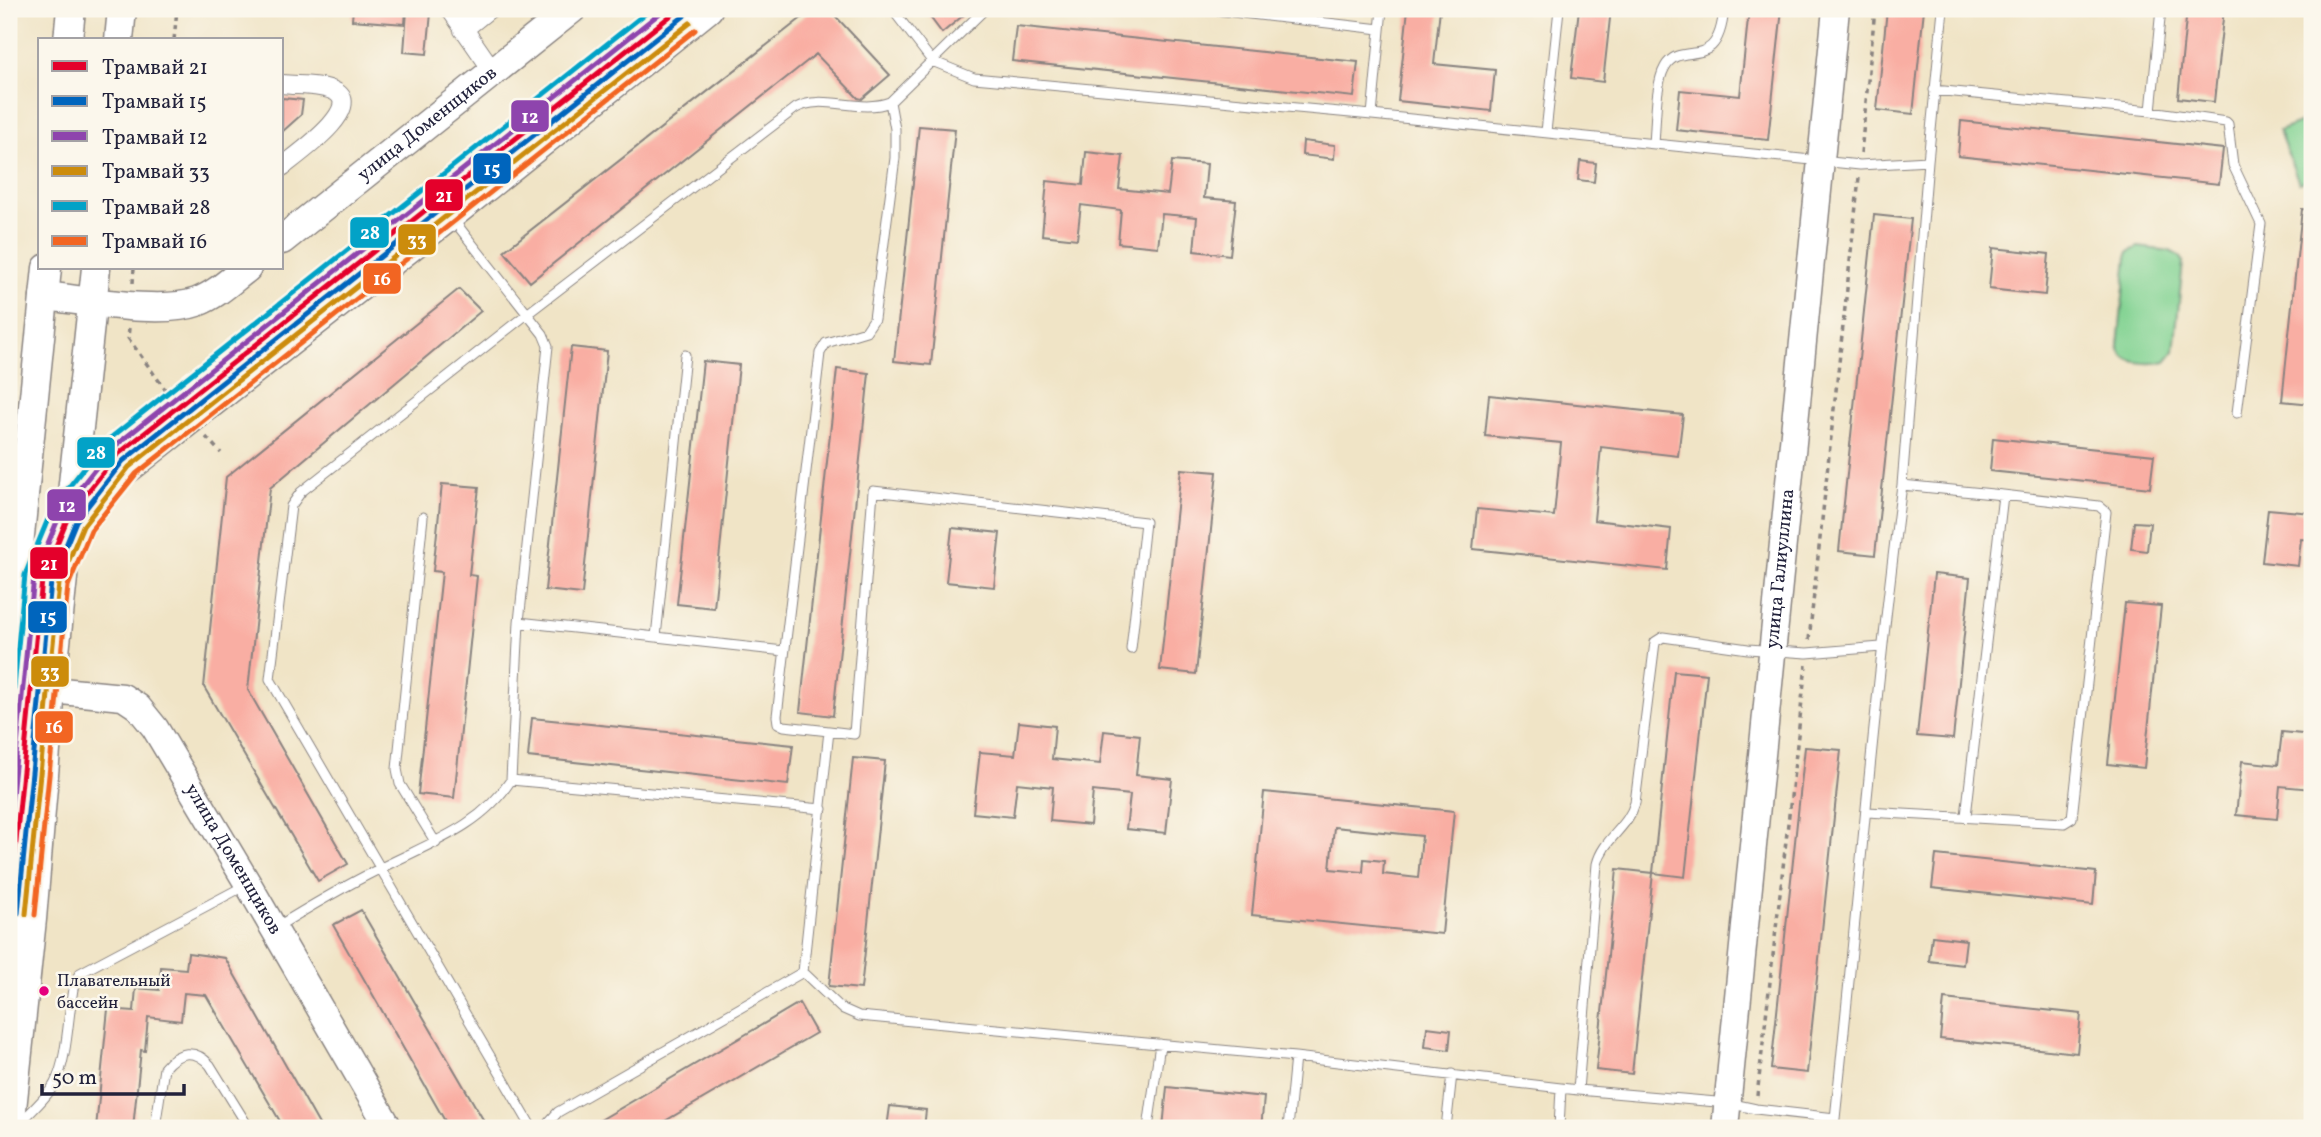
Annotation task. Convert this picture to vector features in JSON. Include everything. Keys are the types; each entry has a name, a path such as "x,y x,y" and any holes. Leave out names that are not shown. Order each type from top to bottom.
{"main road":[{"path":"68,38 71,9"},
{"path":"119,38 122,9"},
{"name":"улица Доменщиков","path":"284,238 572,9"},
{"path":"67,538 112,481 708,9"},
{"path":"9,644 14,547 47,270"},
{"path":"13,1128 51,690 96,270"},
{"path":"44,296 173,308 217,292 244,270"},
{"name":"улица Доменщиков","path":"9,686 51,690"}],"street":[{"path":"450,9 493,71"},
{"path":"463,30 489,9"},
{"name":"улица Галиуллина","path":"1727,1116 1836,9"},
{"path":"284,84 326,89 337,93 343,100 343,109 331,126 284,165"},
{"name":"улица Доменщиков","path":"51,690 123,697 138,707 155,728 389,1128"}],"lane":[{"path":"892,9 932,61 974,78 1546,132 1821,162 1860,165 1928,161"},
{"path":"533,1128 270,679 291,506 302,492 527,314 796,108 808,103 866,107 890,102 985,9"},
{"path":"1206,9 1380,29"},
{"path":"1372,115 1382,9"},
{"path":"1546,132 1559,9"},
{"path":"1654,143 1661,79 1665,67 1671,60 1706,50 1714,44 1720,34 1724,9"},
{"path":"803,972 841,1008 852,1014 1452,1074 1578,1090 1727,1116 1756,1109 1834,1123 1867,812 1881,647 1902,485 1943,9"},
{"path":"2151,111 2161,9"},
{"path":"1934,90 2151,111 2226,122 2230,129 2233,165 2261,223 2237,413"},
{"path":"890,102 895,129 894,158 874,319 866,331 826,343 820,353 776,716 778,723 784,726 854,734 873,491 1144,522 1131,649"},
{"path":"274,929 380,868 436,843 480,814 500,797 511,780 519,622 548,353 546,339 450,216"},
{"path":"656,637 685,355"},
{"path":"1867,812 2064,823 2074,815 2106,512 2099,506 1902,485"},
{"path":"1966,816 2003,495"},
{"path":"423,517 397,769 400,784 436,843"},
{"path":"519,622 784,651"},
{"path":"1578,1090 1597,864 1603,848 1632,812 1655,642 1663,637 1748,649 1807,653 1881,647"},
{"path":"803,972 829,731"},
{"path":"511,780 821,810"},
{"path":"13,1128 57,1081 62,1064 72,991 80,974 248,884"},
{"path":"547,1128 558,1112 803,972"},
{"path":"1149,1128 1160,1044"},
{"path":"155,1128 164,1068 170,1060 181,1054 193,1053 203,1057 210,1065 249,1128"},
{"path":"1289,1128 1295,1057"},
{"path":"1446,1128 1452,1074"},
{"path":"1559,1128 1561,1088"}],"path":[{"path":"9,61 14,9"},
{"path":"174,38 177,9"},
{"path":"1756,1109 1839,376 1875,9"},
{"path":"9,231 9,261"},
{"path":"132,288 134,270"},
{"path":"130,318 128,338 162,386 221,453"}],"green space":[{"path":"2312,118 2312,178 2299,183 2279,131"},
{"path":"2138,247 2170,251 2181,257 2183,262 2174,351 2166,361 2145,363 2131,360 2125,357 2118,346 2127,257 2129,252"}],"building":[{"path":"353,9 406,9 405,24 352,20"},
{"path":"813,9 829,9 890,75 862,99 858,98 816,54 530,282 504,251"},
{"path":"924,9 971,9 942,33"},
{"path":"1408,9 1440,9 1434,64 1495,70 1491,111 1398,101"},
{"path":"1579,9 1611,9 1603,82 1571,78"},
{"path":"1749,9 1782,9 1768,140 1676,130 1680,90 1740,96"},
{"path":"1887,9 1924,9 1913,114 1877,110"},
{"path":"2187,9 2224,9 2214,102 2178,98"},
{"path":"407,11 431,13 427,54 404,52"},
{"path":"1016,26 1358,62 1354,97 1012,61"},
{"path":"284,98 303,100 301,115 284,130"},
{"path":"1961,121 2223,149 2219,184 1958,156"},
{"path":"919,126 955,129 931,365 894,361"},
{"path":"1303,141 1335,145 1334,159 1302,155"},
{"path":"1086,152 1123,156 1119,189 1168,194 1172,161 1207,164 1204,198 1236,201 1230,255 1194,251 1197,217 1162,214 1158,247 1118,243 1121,210 1081,205 1077,239 1042,235 1047,181 1083,185"},
{"path":"1580,161 1596,163 1594,182 1578,180"},
{"path":"2302,209 2312,210 2312,404 2282,401"},
{"path":"1874,215 1911,219 1875,555 1839,551"},
{"path":"1993,248 2049,254 2045,295 1989,289"},
{"path":"459,289 481,311 270,488 248,690 348,864 318,881 204,687 226,477"},
{"path":"571,347 607,351 582,594 545,590"},
{"path":"703,361 739,365 714,608 677,604"},
{"path":"837,369 869,373 833,716 800,712"},
{"path":"1489,395 1683,415 1678,456 1601,447 1594,520 1671,529 1667,570 1473,549 1477,509 1554,516 1561,443 1485,436"},
{"path":"1993,438 2154,455 2150,488 1990,471"},
{"path":"1181,469 1217,472 1196,674 1160,670"},
{"path":"442,484 479,487 469,575 477,576 454,798 418,794 442,572 433,571"},
{"path":"2268,509 2312,513 2312,540 2301,539 2298,566 2262,562"},
{"path":"2134,522 2150,523 2147,551 2131,549"},
{"path":"952,528 1000,533 994,587 946,582"},
{"path":"1934,574 1970,578 1953,739 1917,736"},
{"path":"2125,603 2161,606 2144,768 2108,764"},
{"path":"1674,671 1707,674 1685,877 1653,873"},
{"path":"532,718 793,745 788,785 528,757"},
{"path":"1019,722 1055,726 1052,759 1100,764 1104,731 1140,735 1136,775 1172,779 1166,833 1126,829 1130,795 1093,791 1090,825 1050,821 1053,787 1017,783 1013,817 973,813 980,752 1015,755"},
{"path":"2282,732 2312,735 2312,789 2280,786 2277,819 2236,815 2242,761 2278,765"},
{"path":"1805,747 1841,750 1807,1073 1771,1069"},
{"path":"853,758 885,761 861,989 829,986"},
{"path":"1264,792 1454,811 1442,934 1252,915","holes":["1334,827 1422,836 1418,878 1383,874 1384,861 1364,859 1363,872 1330,869"]},
{"path":"1936,855 2096,872 2093,905 1932,888"},
{"path":"1617,869 1653,873 1632,1074 1596,1070"},
{"path":"361,910 488,1128 449,1128 333,925"},
{"path":"1932,936 1966,940 1963,965 1929,961"},
{"path":"188,953 225,958 321,1128 284,1128 206,995 184,993 181,1021 148,1017 145,1051 141,1050 133,1128 96,1128 108,1009 134,1011 136,988 159,990 161,967 186,969"},
{"path":"1944,999 2081,1014 2077,1053 1940,1039"},
{"path":"799,1003 816,1033 653,1128 587,1128"},
{"path":"1427,1027 1451,1030 1449,1050 1425,1047"},
{"path":"1167,1087 1264,1097 1261,1128 1163,1128"},
{"path":"890,1106 926,1110 924,1128 887,1128"}],"tram line":[{"name":"28","path":"9,738 25,575 53,507 103,444 651,9"},
{"name":"12","path":"9,826 34,577 61,512 110,450 665,9"},
{"name":"21","path":"9,912 42,580 68,517 117,455 679,9"},
{"name":"15","path":"18,913 51,582 76,521 123,461 684,16"},
{"name":"33","path":"26,914 59,584 83,526 129,467 690,23"},
{"name":"16","path":"35,915 68,586 91,530 136,474 695,30"}],"place":[{"name":"Плавательный бассейн","path":"44,991"}]}
